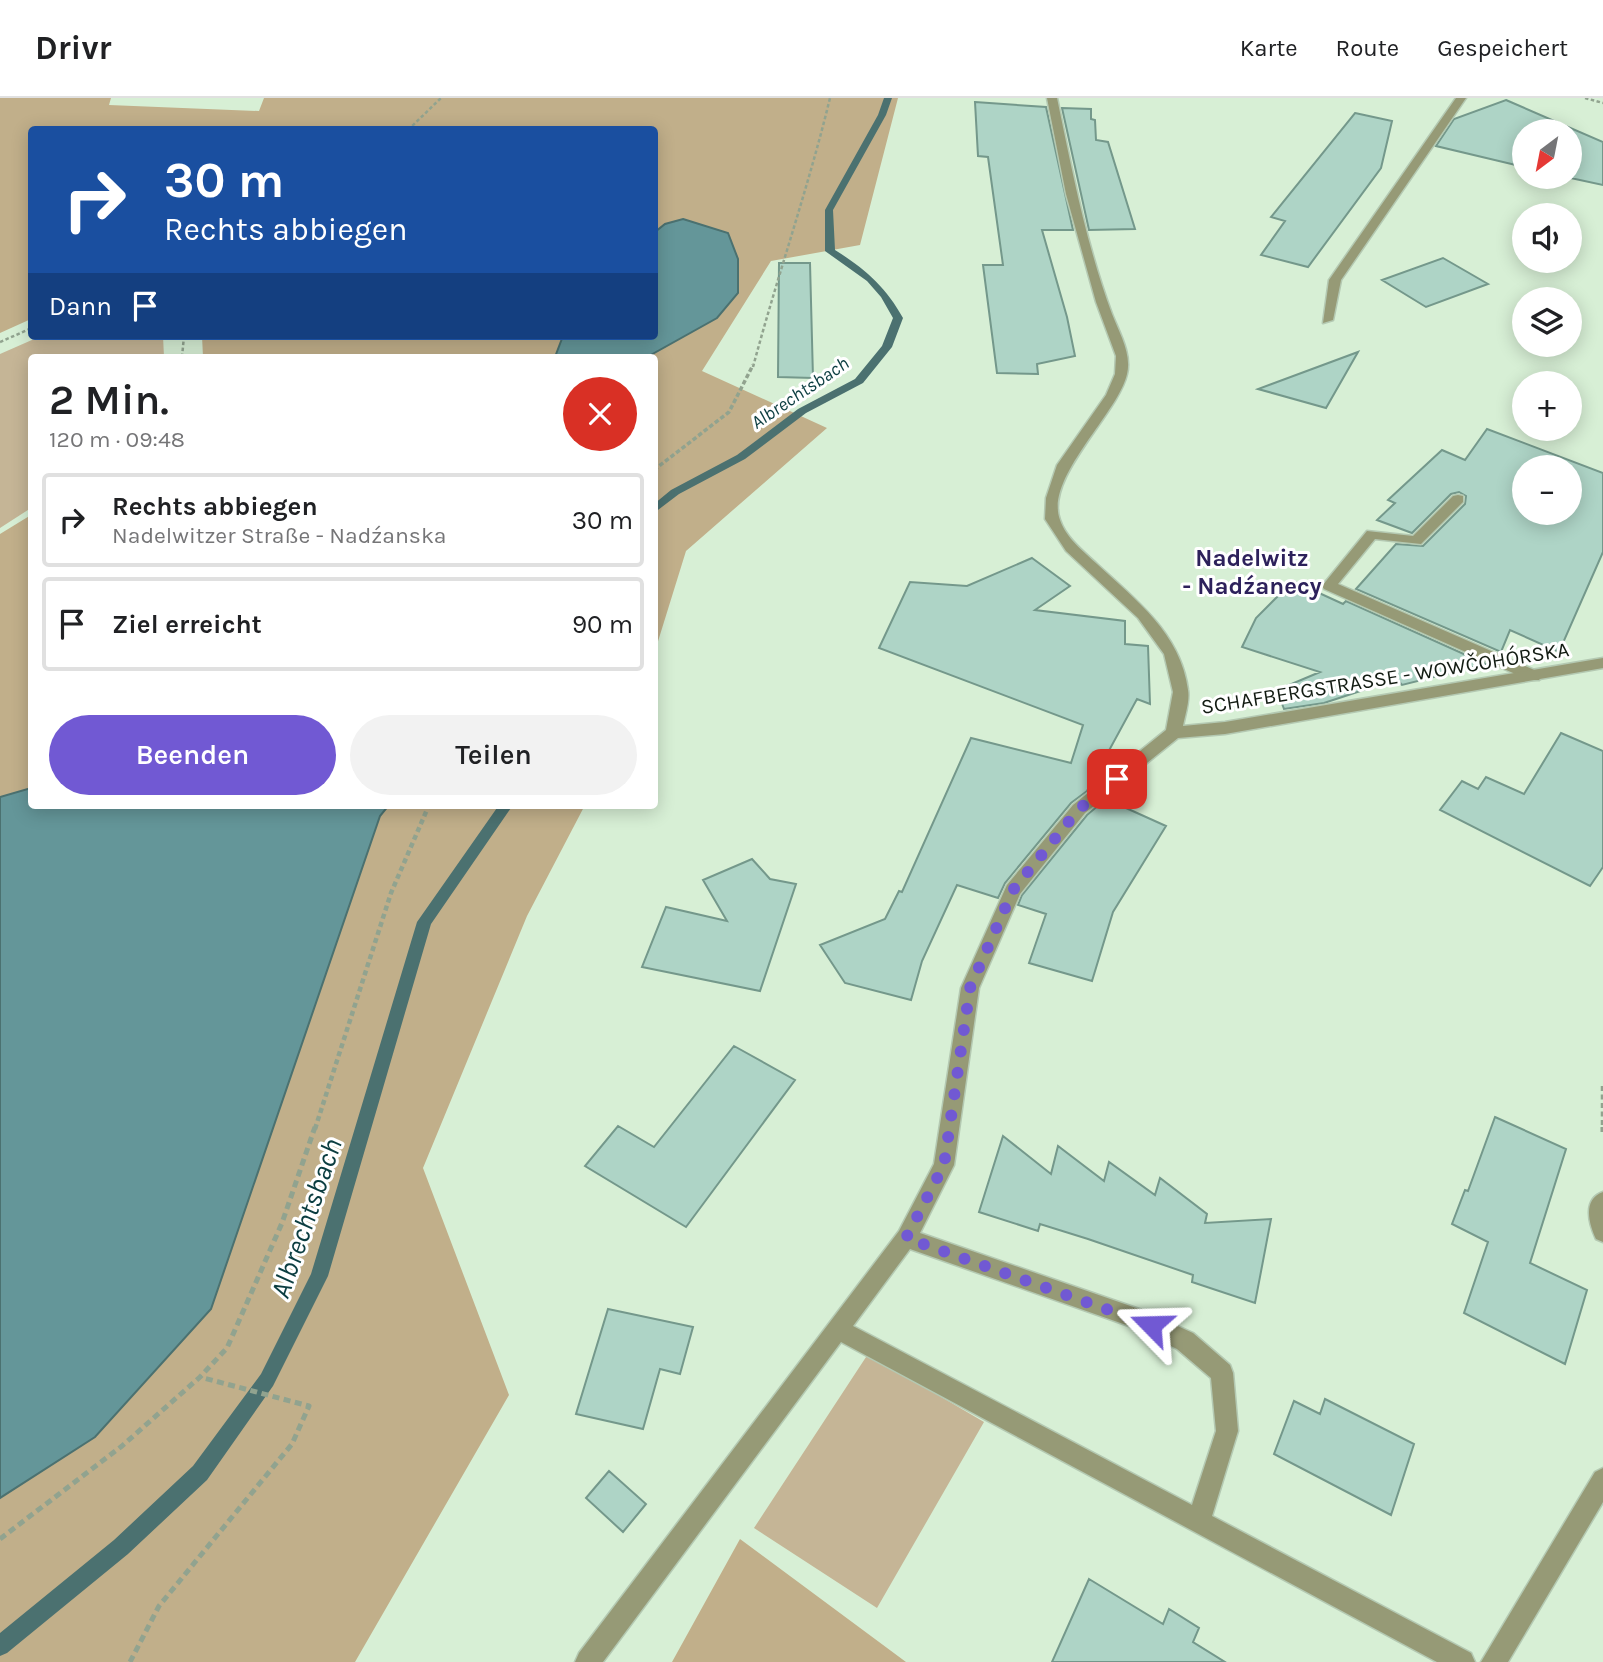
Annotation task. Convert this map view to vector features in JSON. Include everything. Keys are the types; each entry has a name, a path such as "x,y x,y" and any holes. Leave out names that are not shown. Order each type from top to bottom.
{"street":[{"path":"588,1662 906,1238 944,1165 970,988 1013,890 1079,809 1174,733 1181,692 1171,653 1143,614 1071,548 1052,519 1053,498 1064,465 1112,395 1121,374 1122,356 1071,194 1052,98"},
{"path":"1326,320 1335,280 1461,98"},
{"path":"1458,499 1416,541 1372,534 1329,586 1534,676"},
{"name":"SCHAFBERGSTRASSE - WOWČOHÓRSKA","path":"1174,733 1225,728 1603,663"},
{"path":"1603,1201 1599,1204 1603,1232"},
{"path":"906,1238 1134,1317 1185,1341 1222,1373 1227,1431 1199,1521"},
{"path":"838,1329 1462,1662"},
{"path":"1494,1662 1603,1480"}],"path":[{"path":"412,126 441,98"},
{"path":"658,467 729,412 752,370 785,249 815,160 830,98"},
{"path":"1585,98 1603,103"},
{"path":"0,342 28,330"},
{"path":"0,1539 122,1446 200,1377 227,1348 282,1223 337,1065 391,893 427,809"},
{"path":"1603,1086 1603,1132"},
{"path":"130,1662 159,1606 292,1444 309,1406 200,1377"}],"shaded area":[{"path":"0,98 111,98 109,105 259,111 264,98 898,98 860,245 771,261 702,371 827,428 686,551 658,641 658,354 203,354 202,340 658,340 658,126 28,126 28,320 0,333"},
{"path":"32,340 163,340 164,354 28,354 28,510 0,528 0,354"},
{"path":"28,517 28,809 583,809 527,916 423,1168 509,1395 355,1662 0,1662 0,534"},
{"path":"868,1354 984,1422 877,1608 754,1528"},
{"path":"740,1539 906,1662 672,1662"}],"water":[{"path":"683,219 728,233 738,259 738,293 717,318 652,354 556,354 561,340 658,340 658,230 665,224"},
{"path":"28,789 28,809 386,809 380,816 211,1309 95,1437 0,1498 0,797"}],"building":[{"path":"1506,100 1550,119 1512,119 1512,164 1436,146 1454,119"},
{"path":"975,102 1046,107 1073,230 1042,230 1067,317 1075,356 1037,364 1038,374 997,373 983,265 1003,265 988,157 978,156"},
{"path":"1062,108 1091,109 1091,119 1095,120 1096,140 1108,142 1135,229 1089,230"},
{"path":"1355,113 1392,121 1381,168 1308,267 1261,255 1285,221 1271,217"},
{"path":"1582,133 1603,142 1603,185 1582,180"},
{"path":"1443,258 1488,284 1426,307 1382,280"},
{"path":"779,263 810,263 813,378 778,377"},
{"path":"1358,352 1326,408 1258,389"},
{"path":"1487,429 1512,438 1512,441 1556,455 1512,455 1512,525 1582,525 1582,465 1603,473 1603,552 1559,652 1510,630 1501,652 1356,589 1396,544 1423,546 1465,504 1466,496 1459,492 1451,494 1412,533 1377,520 1395,503 1388,500 1442,450 1465,460"},
{"path":"1032,558 1070,586 1035,610 1125,621 1125,644 1148,646 1150,704 1137,699 1087,791 1071,803 1005,883 998,898 957,885 922,961 911,1000 845,983 820,945 885,919 899,891 902,892 971,738 1071,763 1083,725 879,648 910,582 967,586"},
{"path":"1293,581 1343,604 1346,601 1486,664 1402,685 1397,679 1324,703 1284,709 1277,690 1320,672 1242,647 1256,618"},
{"path":"1561,733 1603,751 1603,867 1590,886 1440,810 1462,781 1478,789 1486,777 1524,794"},
{"path":"1106,799 1166,826 1113,912 1092,981 1029,963 1046,914 1018,905 1022,895 1087,815"},
{"path":"752,859 770,879 796,884 760,991 642,967 666,907 727,921 703,880"},
{"path":"734,1046 795,1080 686,1227 585,1166 618,1126 654,1147"},
{"path":"1495,1117 1566,1149 1530,1263 1587,1290 1565,1364 1464,1313 1488,1242 1452,1224 1465,1190 1468,1191"},
{"path":"1003,1136 1051,1174 1058,1146 1104,1181 1109,1162 1155,1195 1160,1178 1207,1214 1205,1223 1271,1219 1255,1303 1192,1282 1193,1275 1088,1239 1040,1224 1038,1231 979,1212"},
{"path":"608,1309 693,1327 680,1374 660,1369 643,1429 576,1414"},
{"path":"1325,1399 1414,1444 1391,1515 1274,1454 1294,1401 1320,1414"},
{"path":"609,1471 646,1504 623,1532 586,1498"},
{"path":"1089,1579 1163,1624 1169,1609 1199,1628 1193,1642 1225,1662 1052,1662"}],"waterway":[{"name":"Albrechtsbach","path":"658,507 675,492 741,457 802,411 859,381 887,347 898,318 885,296 870,279 830,251 829,210 882,115 888,98"},
{"name":"Albrechtsbach","path":"0,1646 121,1547 200,1473 267,1380 319,1276 424,922 503,809"}],"district":[{"name":"Nadelwitz - Nadźanecy","path":"1252,572"}],"route":[{"path":"1117,779 1079,809 1013,890 970,988 944,1165 906,1238 1151,1325"}]}
